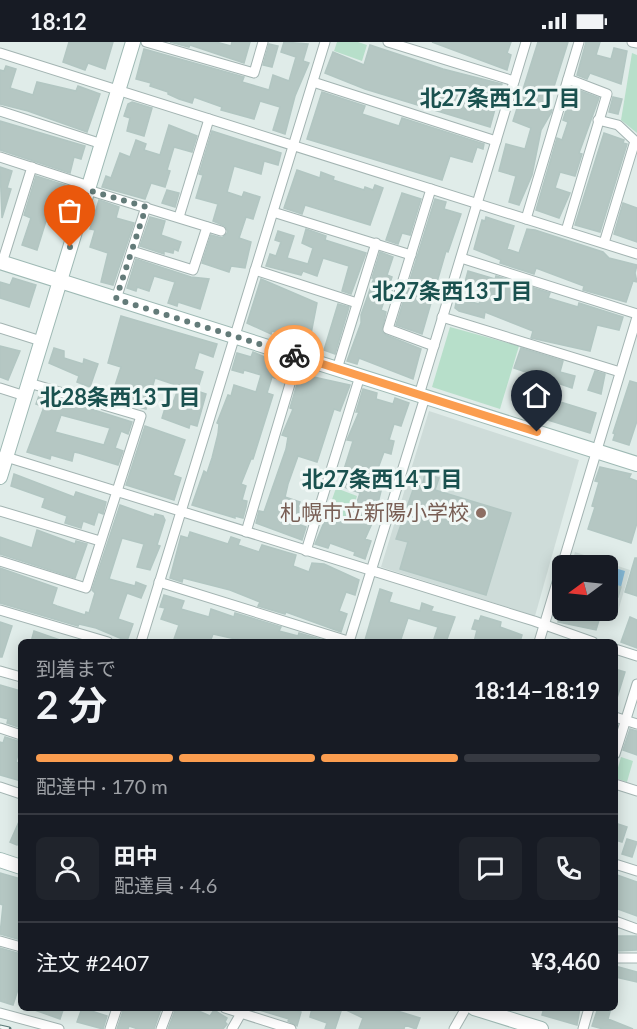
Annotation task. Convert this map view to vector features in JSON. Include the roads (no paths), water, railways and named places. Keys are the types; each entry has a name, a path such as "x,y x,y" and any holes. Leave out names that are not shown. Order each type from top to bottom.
{"street":[{"path":"0,477 3,456 27,389 133,42"},
{"path":"146,42 254,73 263,42"},
{"path":"142,639 325,42"},
{"path":"388,42 514,81"},
{"path":"351,639 422,396 442,317 526,42"},
{"path":"525,219 579,42"},
{"path":"632,42 637,44"},
{"path":"0,53 637,254"},
{"path":"566,231 606,94 568,80"},
{"path":"313,82 496,141"},
{"path":"0,111 102,144"},
{"path":"179,217 209,118"},
{"path":"598,120 618,125 635,141 604,243"},
{"path":"0,157 221,231"},
{"path":"32,167 1,263 637,464"},
{"path":"431,189 388,329 434,346"},
{"path":"116,299 146,207"},
{"path":"273,212 411,255"},
{"path":"132,251 193,270 207,227"},
{"path":"337,369 376,243"},
{"path":"461,258 637,315 633,345 620,372 540,639"},
{"path":"255,270 357,303"},
{"path":"442,317 620,372"},
{"path":"0,328 41,341"},
{"path":"246,532 298,357"},
{"path":"306,551 360,376"},
{"path":"0,388 27,389 141,416 86,588 0,561"},
{"path":"3,456 584,639"},
{"path":"0,511 100,541"},
{"path":"159,582 340,639"},
{"path":"0,610 98,639"},
{"path":"618,650 637,656"},
{"path":"0,671 18,676"},
{"path":"618,745 637,684"},
{"path":"618,718 637,724"},
{"path":"0,728 18,734"},
{"path":"618,785 637,791"},
{"path":"0,787 18,793"},
{"path":"0,860 18,866"},
{"path":"618,865 637,871"},
{"path":"618,922 637,929"},
{"path":"0,941 18,946"},
{"path":"618,958 637,957"},
{"path":"18,1018 20,1011"},
{"path":"110,1029 116,1011"},
{"path":"161,1029 168,1011"},
{"path":"232,1029 242,1011"},
{"path":"246,1011 291,1029"},
{"path":"454,1029 464,1011"},
{"path":"484,1011 541,1029"},
{"path":"583,1029 588,1011"},
{"path":"0,1013 59,1029"}],"water":[{"path":"618,569 625,571 621,587 618,586"}],"railway":[{"path":"0,1027 9,1029"}],"place":[{"name":"札幌市立新陽小学校","path":"481,513"}],"district":[{"name":"北27条西12丁目","path":"500,98"},
{"name":"北27条西13丁目","path":"452,291"},
{"name":"北28条西13丁目","path":"120,397"},
{"name":"北27条西14丁目","path":"382,479"}]}
